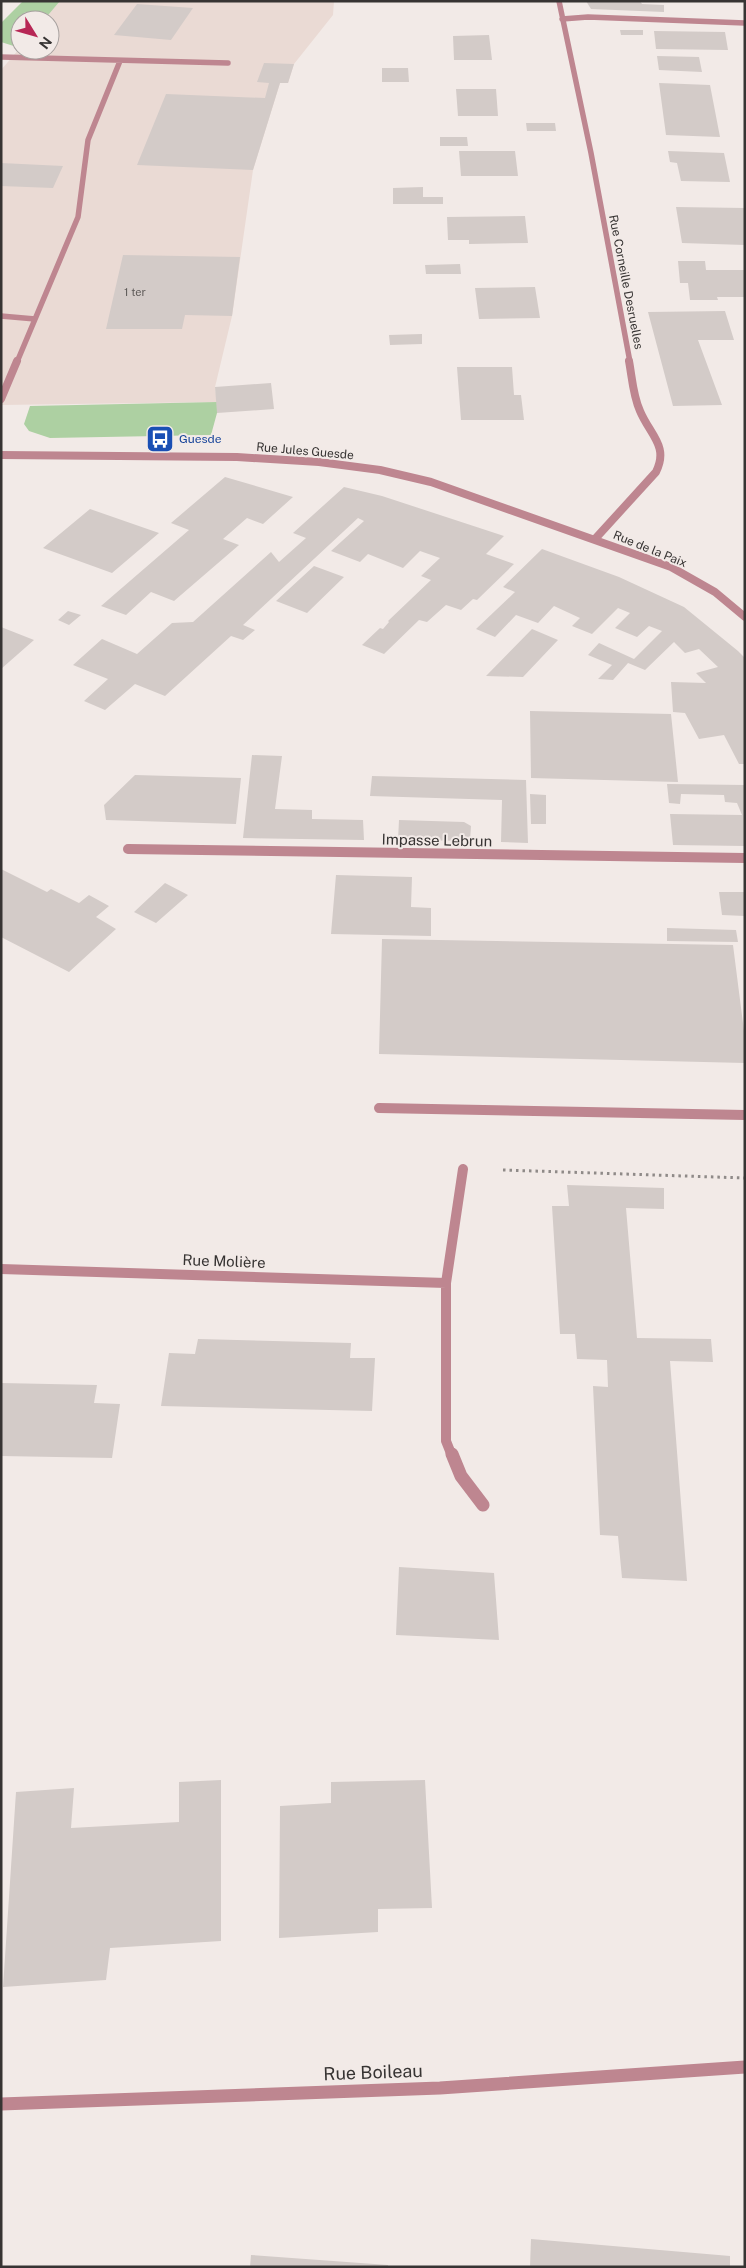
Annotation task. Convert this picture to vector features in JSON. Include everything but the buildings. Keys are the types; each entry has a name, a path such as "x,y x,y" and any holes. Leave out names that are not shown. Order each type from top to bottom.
{"street":[{"name":"Rue Corneille Desruelles","path":"559,1 591,152 612,274 639,410 661,450 662,460 656,472 595,539"},
{"path":"562,19 588,17 745,23"},
{"path":"1,57 228,63"},
{"path":"1,399 78,217 88,140 120,60"},
{"path":"1,316 35,319"},
{"name":"Rue Jules Guesde","path":"1,455 237,458 319,462 380,470 431,482 595,539"},
{"name":"Rue de la Paix","path":"595,539 671,568 715,592 745,617"},
{"name":"Impasse Lebrun","path":"128,849 745,858"},
{"path":"379,1108 745,1115"},
{"path":"463,1169 446,1283 446,1441 461,1476 483,1506"},
{"name":"Rue Molière","path":"1,1269 446,1283"},
{"name":"Rue Boileau","path":"1,2104 440,2088 745,2067"}],"path":[{"path":"463,1169 745,1178"}],"shaded area":[{"path":"60,1 334,1 333,15 294,64 288,83 280,83 253,170 232,316 215,387 217,402 1,405 1,70 10,60 60,60 60,10 52,10"}],"green space":[{"path":"23,1 60,1 52,10 14,10"},
{"path":"10,14 10,45 1,42 1,23"},
{"path":"217,402 217,413 211,435 50,438 29,431 24,424 30,406"}],"place":[{"name":"Guesde","path":"160,439"}]}
